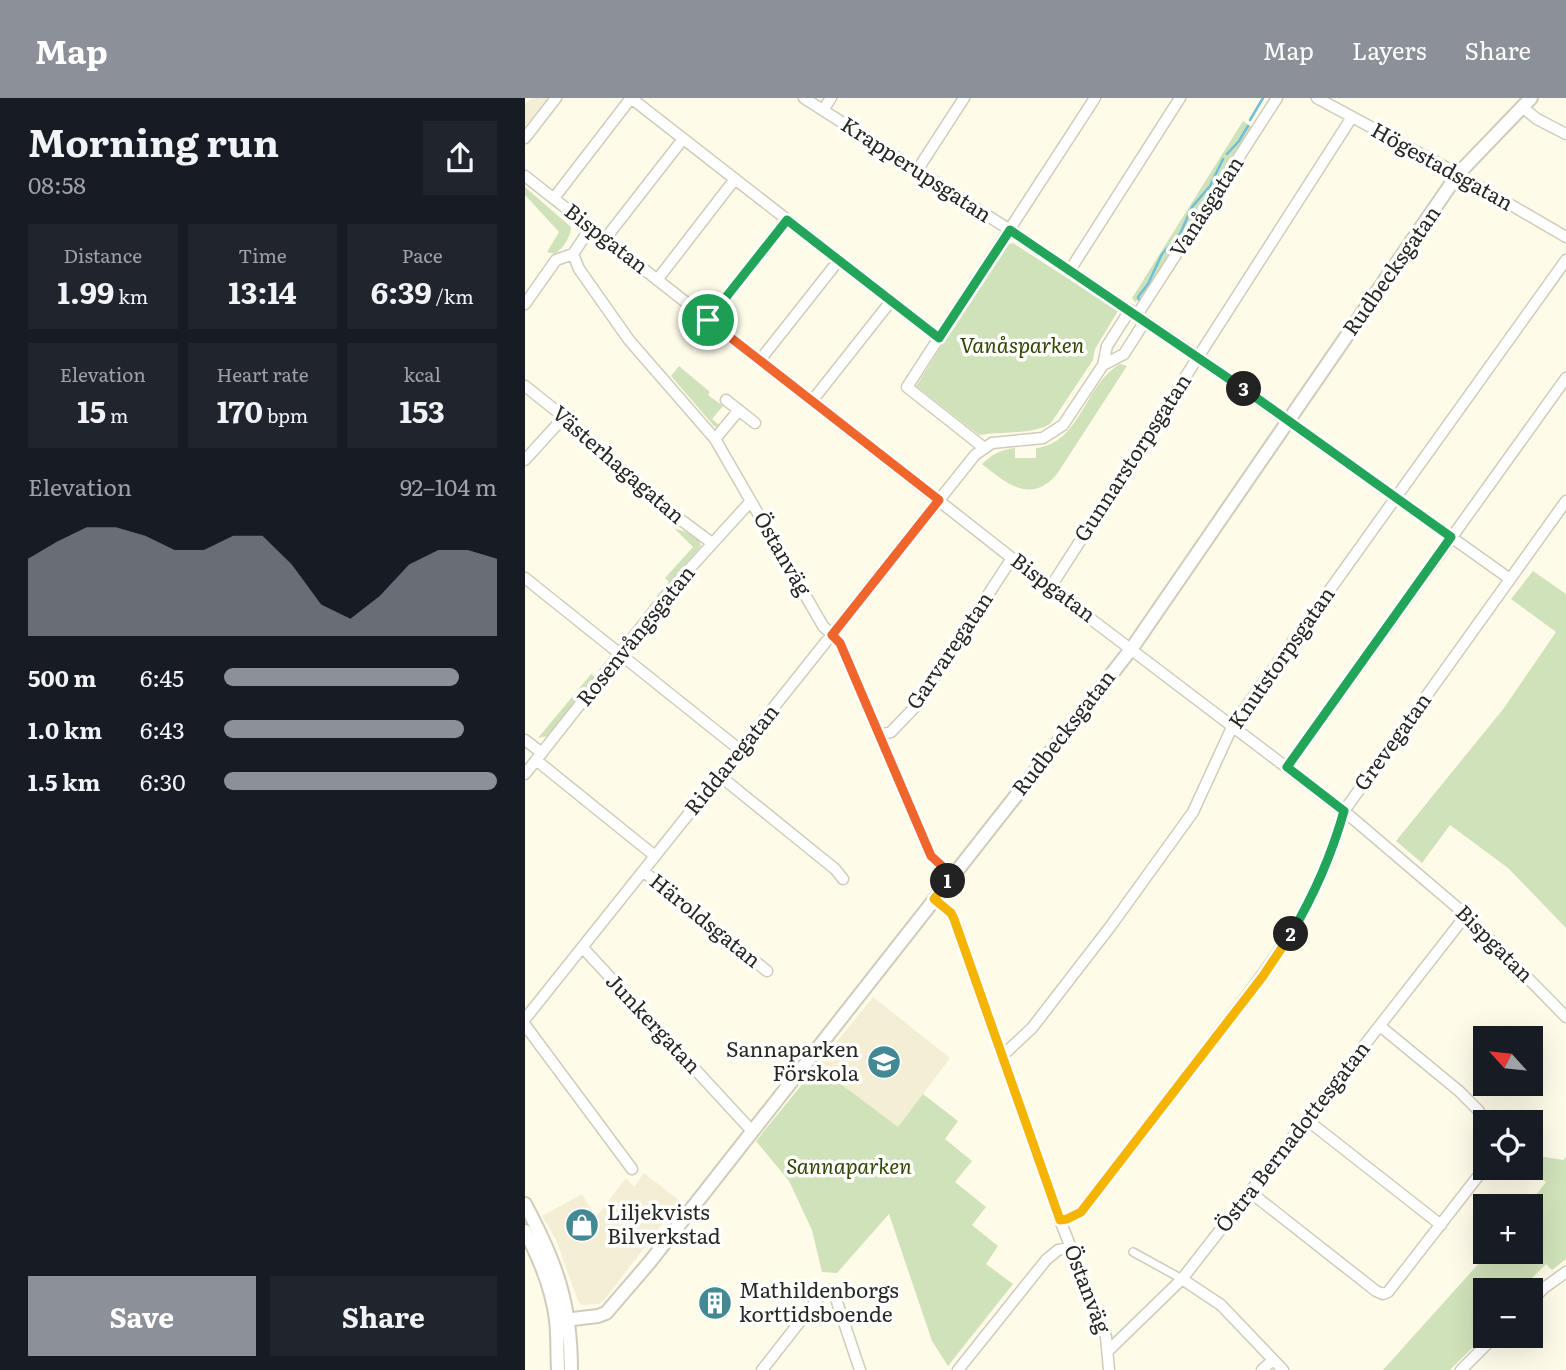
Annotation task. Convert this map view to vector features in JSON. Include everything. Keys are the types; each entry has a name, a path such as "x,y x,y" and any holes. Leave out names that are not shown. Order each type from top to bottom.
{"street":[{"path":"525,138 556,98"},
{"path":"554,198 631,98 939,338"},
{"name":"Krapperupsgatan","path":"804,98 1010,230 1198,357 1510,579"},
{"path":"823,110 831,98"},
{"path":"916,172 964,98"},
{"path":"983,447 907,387 1095,98"},
{"path":"1070,270 1180,98"},
{"name":"Vanåsgatan","path":"1137,316 1277,98"},
{"name":"Högestadsgatan","path":"1317,98 1458,174 1566,237"},
{"path":"1527,103 1537,118 1566,134"},
{"name":"Rudbecksgatan","path":"562,1320 598,1317 611,1309 1132,648 1458,174 1527,103"},
{"name":"Gunnarstorpsgatan","path":"1050,587 1352,117"},
{"path":"605,239 683,139"},
{"name":"Bispgatan","path":"525,176 1050,587 1344,811 1466,915 1566,1017"},
{"path":"657,280 735,179"},
{"path":"708,320 787,220"},
{"path":"525,304 556,260 573,254 591,227"},
{"name":"Östanväg","path":"573,254 579,268 629,340 715,439 823,626 840,643 931,856 952,875"},
{"path":"760,360 839,260"},
{"name":"Knutstorpsgatan","path":"1002,1056 1014,1047 1047,1008 1110,927 1193,812 1233,725 1566,260"},
{"path":"812,401 891,301"},
{"path":"1103,365 1123,354 1137,316"},
{"path":"939,500 983,447 1003,440 1043,438 1054,433 1070,416 1103,365 1107,346 1137,316"},
{"path":"1287,767 1566,378"},
{"name":"Västerhagagatan","path":"525,386 564,417 653,499 712,543"},
{"path":"726,400 755,423"},
{"path":"715,439 739,410"},
{"path":"525,460 564,417"},
{"name":"Riddaregatan","path":"525,1019 939,500"},
{"name":"Rosenvångsgatan","path":"525,774 672,588 751,501"},
{"name":"Grevegatan","path":"1060,1220 1081,1212 1282,950 1318,885 1344,811 1566,501"},
{"name":"Garvaregatan","path":"879,736 891,732 915,707 1013,558"},
{"path":"525,578 740,750"},
{"path":"525,740 539,756 655,856"},
{"path":"720,776 835,869 843,879"},
{"name":"Häroldsgatan","path":"643,872 767,971"},
{"name":"Östanväg","path":"934,899 951,913 954,919 1060,1220 1106,1337 1109,1350 1108,1370"},
{"name":"Östra Bernadottesgatan","path":"1109,1350 1182,1279 1466,915"},
{"name":"Junkergatan","path":"583,948 752,1131"},
{"path":"525,1025 632,1169"},
{"path":"1380,1026 1478,1110"},
{"path":"1307,1120 1441,1225"},
{"path":"1250,1192 1383,1294 1388,1292 1475,1180"},
{"path":"525,1204 563,1288 558,1370"},
{"path":"525,1231 544,1271 562,1320 571,1370"},
{"path":"958,1370 1046,1260 1058,1250 1071,1247"},
{"path":"1133,1252 1182,1279 1221,1305 1283,1370"},
{"path":"1543,1288 1566,1272"},
{"path":"762,1370 824,1292 829,1290 835,1296 860,1370"},
{"path":"1461,1370 1483,1348"},
{"path":"1262,1370 1273,1360"}],"shaded area":[{"path":"533,98 551,98 525,130 525,103"},
{"name":"Sannaparken Förskola","path":"873,997 950,1058 898,1128 817,1066"},
{"path":"644,1173 680,1201 605,1299 599,1304 582,1305 578,1301 556,1240 542,1216 582,1194 596,1217 626,1178 634,1187"}],"green space":[{"path":"1243,121 1252,127 1143,296 1135,302 1132,298"},
{"path":"525,187 571,227 566,242 555,254 547,252 559,232 525,195"},
{"name":"Vanåsparken","path":"1013,243 1118,311 1095,349 1093,360 1051,423 1027,431 979,435 916,386 1006,245"},
{"path":"1120,364 1127,366 1057,474 1047,483 1038,488 1019,488 982,464 997,453 1015,448 1015,458 1036,458 1036,448 1051,444 1063,436 1098,385"},
{"path":"679,366 723,406 712,419 719,425 717,427 671,376"},
{"path":"674,528 694,536 701,546 669,582 665,578 693,547"},
{"path":"1533,571 1566,594 1566,928 1508,868 1450,825 1422,863 1396,841 1504,708 1556,632 1511,599"},
{"path":"591,674 595,677 548,736 538,738"},
{"name":"Sannaparken","path":"817,1066 898,1127 923,1094 958,1121 945,1139 972,1161 955,1182 986,1207 972,1225 998,1246 986,1264 1013,1284 948,1366 932,1341 889,1214 837,1273 822,1272 812,1230 789,1181 756,1141"},
{"path":"1543,1157 1563,1160 1566,1157 1566,1259 1552,1270 1546,1264 1532,1278 1473,1278 1473,1347 1450,1370 1383,1370 1478,1264 1543,1264 1543,1194 1536,1194 1546,1182 1543,1180"}],"waterway":[{"path":"1250,120 1263,98"},
{"path":"1227,154 1248,126"},
{"path":"1139,300 1138,297 1148,284 1162,254 1180,234 1192,207 1210,186 1223,159"}],"place":[{"name":"Sannaparken Förskola","path":"884,1062"},
{"name":"Liljekvists Bilverkstad","path":"582,1225"},
{"name":"Mathildenborgs korttidsboende","path":"715,1303"}],"route":[{"path":"787,220 939,338 1010,230 1198,357 1451,537 1287,767 1344,811 1318,885 1282,950 1081,1212 1067,1219 1060,1220 954,919 951,913 934,899 952,875 931,856 840,643 832,635 939,500 708,320 787,220"}]}
